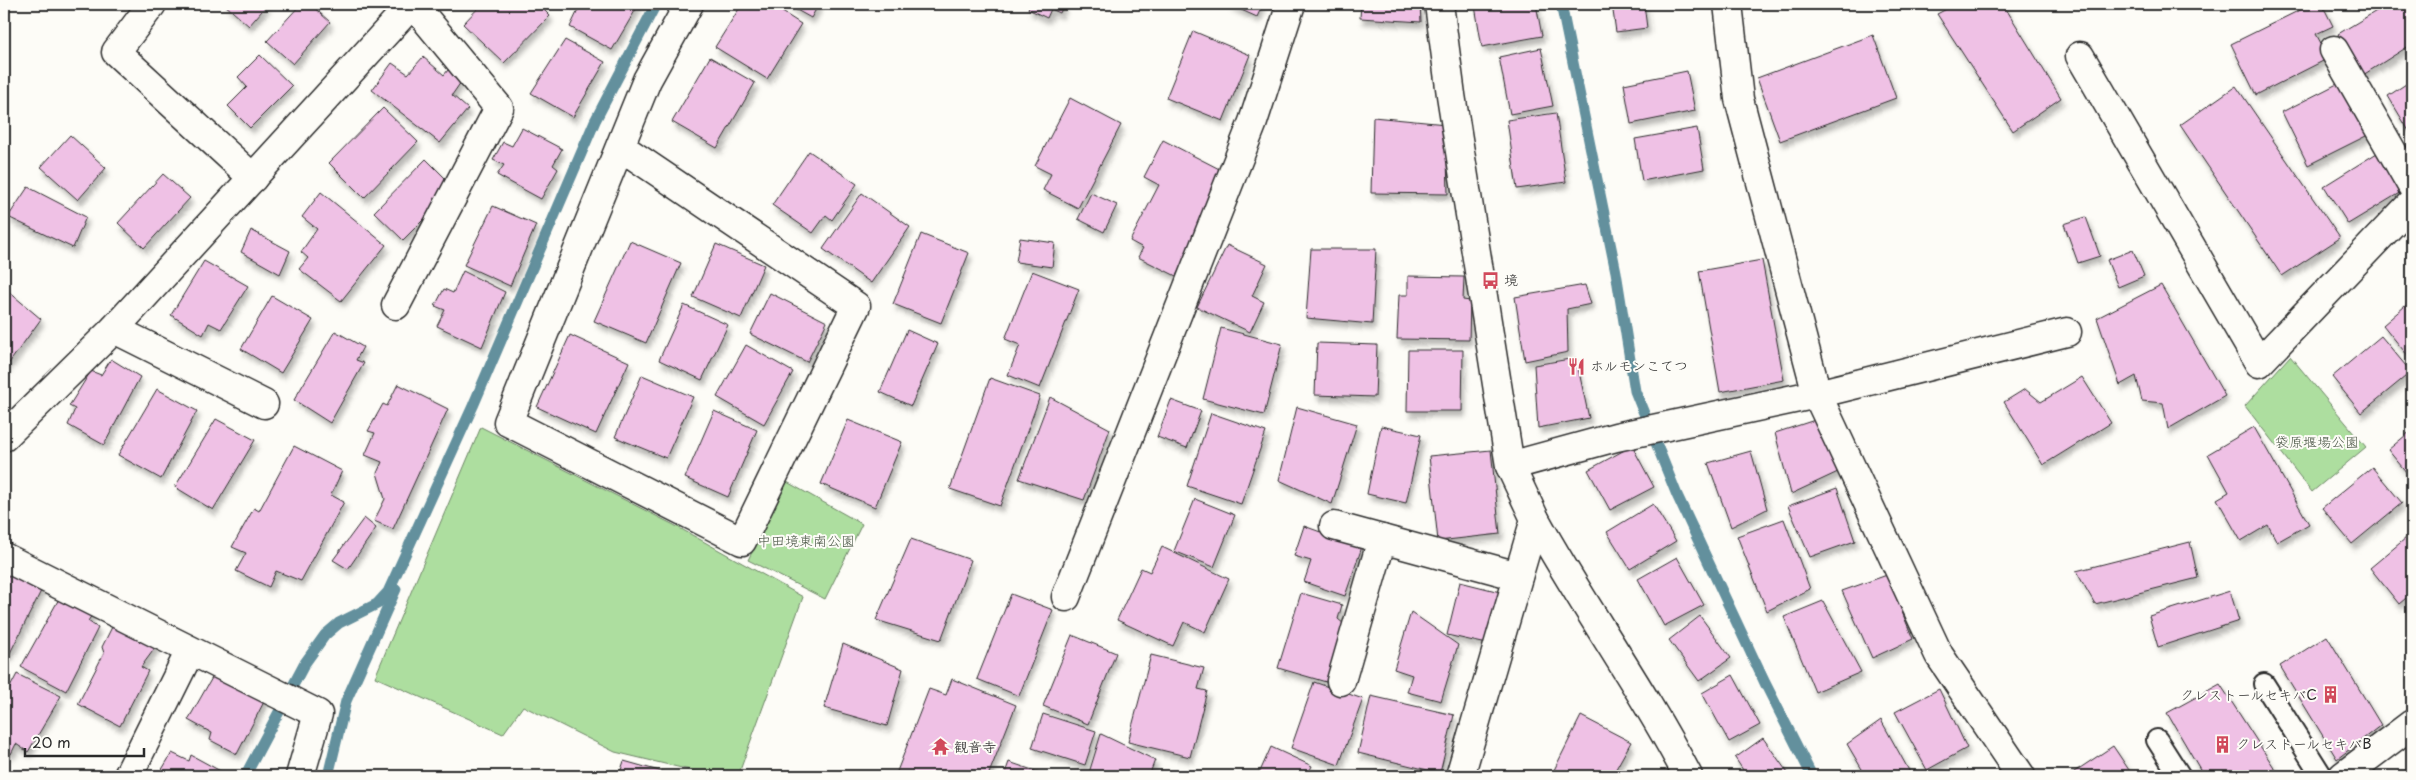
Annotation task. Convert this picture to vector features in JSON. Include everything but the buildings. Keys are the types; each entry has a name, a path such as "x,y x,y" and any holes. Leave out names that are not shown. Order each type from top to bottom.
{"street":[{"path":"152,4 116,52 253,178"},
{"path":"4,437 114,329 412,4 499,108 396,306"},
{"path":"621,147 856,306 742,542 508,422 621,147 646,80 689,4"},
{"path":"1066,597 1253,122 1291,4"},
{"path":"1439,4 1451,95 1510,466 1534,520 1562,569 1672,745 1688,776"},
{"path":"1728,4 1739,99 1817,394 1939,655 2021,776"},
{"path":"2334,50 2412,186"},
{"path":"2080,56 2260,363 2412,203"},
{"path":"114,329 264,404"},
{"path":"1510,466 1616,437 1817,394 2066,332"},
{"path":"1460,776 1534,520"},
{"path":"1334,526 1518,576"},
{"path":"1341,682 1382,539"},
{"path":"4,557 318,714 300,776"},
{"path":"128,776 190,651"},
{"path":"2343,776 2412,724"}],"lane":[{"path":"2264,684 2322,776"},
{"path":"2157,740 2180,776"}],"green space":[{"name":"袋原堰場公園","path":"2290,356 2366,447 2312,492 2245,406"},
{"path":"481,427 674,525 803,597 738,776 715,776 615,752 523,706 503,734 375,677"},
{"name":"中田境東南公園","path":"787,482 862,524 825,599 748,560"}],"waterway":[{"path":"245,776 305,663 325,635 339,623 377,604 388,592 473,406 595,121 656,4"},
{"path":"1561,4 1616,272 1635,391 1677,495 1765,683 1812,776"},
{"path":"328,776 346,701 396,589"}],"place":[{"name":"境","path":"1490,280"},
{"name":"ホルモンこてつ","path":"1576,366"},
{"name":"クレストールセキバC","path":"2331,695"},
{"name":"クレストールセキバB","path":"2222,744"},
{"name":"観音寺","path":"940,747"}]}
